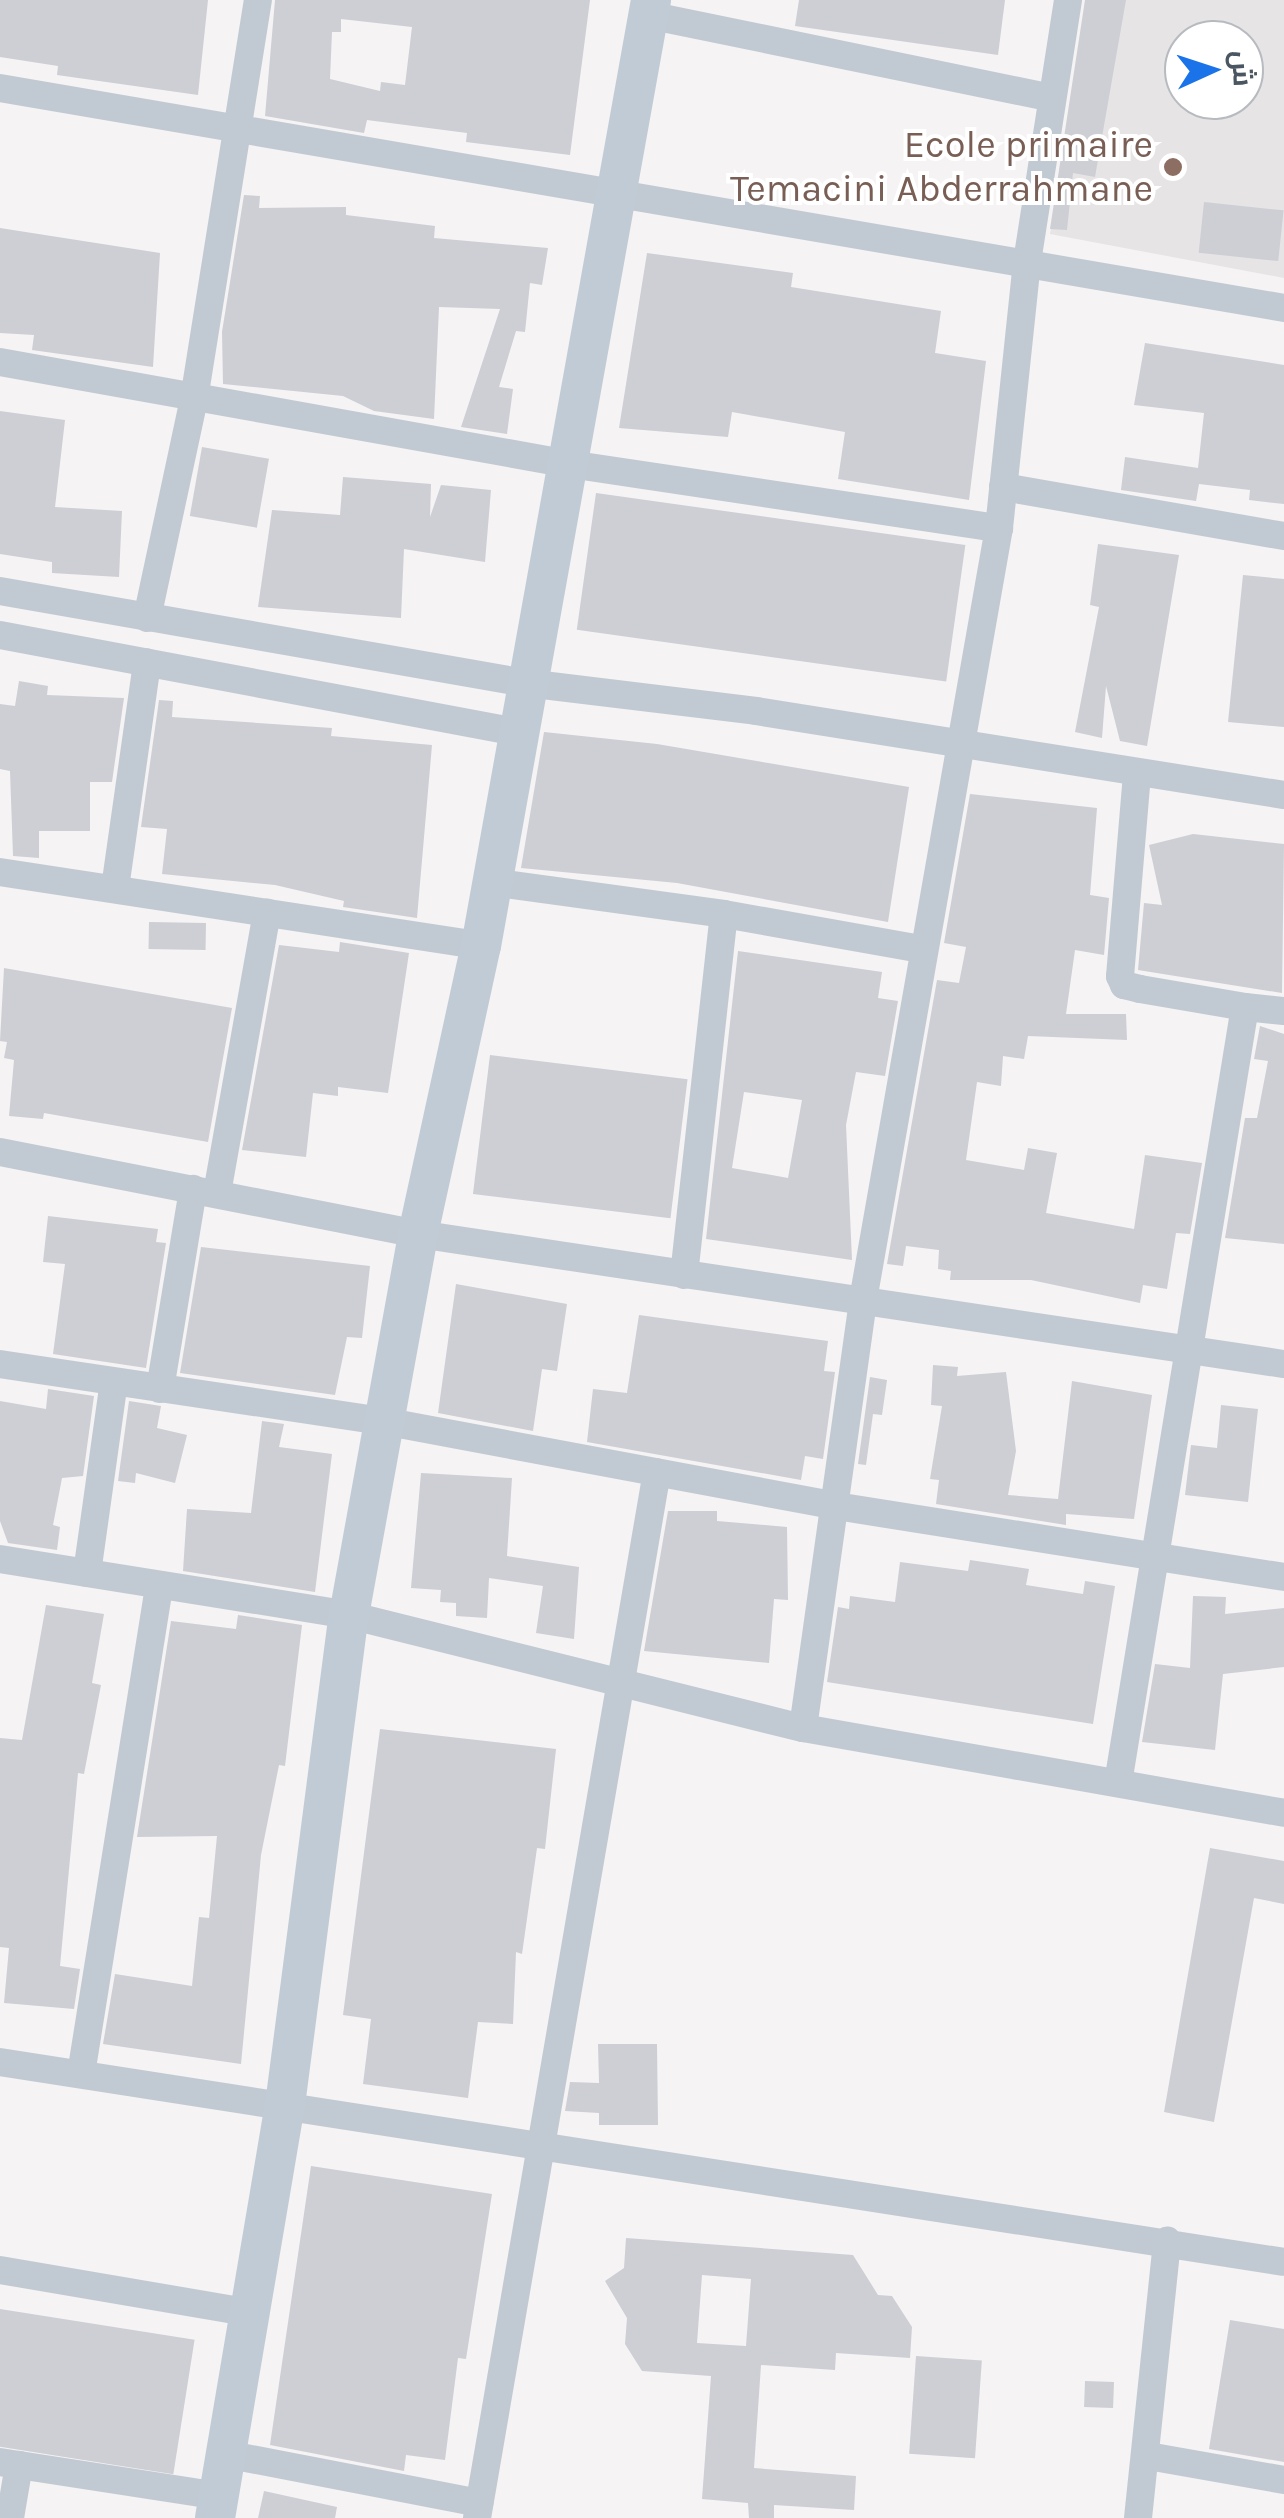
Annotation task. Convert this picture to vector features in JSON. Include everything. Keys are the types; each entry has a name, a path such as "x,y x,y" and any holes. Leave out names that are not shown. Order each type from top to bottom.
{"street":[{"path":"147,618 194,399 258,0"},
{"path":"803,1728 863,1300 922,949 964,747 1000,528 1027,262 1068,0"},
{"path":"10,2518 10,2464 217,2507 285,2105 348,1615 418,1234 481,946 650,8 1051,98"},
{"path":"0,88 235,132 1284,308"},
{"path":"0,362 569,464 1000,528"},
{"path":"1003,487 1284,536"},
{"path":"0,592 526,683 756,711 1284,796"},
{"path":"0,634 517,732"},
{"path":"114,888 147,662"},
{"path":"1137,774 1120,976 1124,985 1284,1011"},
{"path":"0,872 481,946"},
{"path":"492,882 724,914 922,949"},
{"path":"160,1389 267,912"},
{"path":"684,1275 724,914"},
{"path":"1118,1784 1244,1007"},
{"path":"0,1152 418,1234 1284,1364"},
{"path":"0,1364 383,1420 836,1506 1284,1577"},
{"path":"87,1573 114,1382"},
{"path":"225,2454 478,2510 657,1472"},
{"path":"0,1560 348,1615 803,1728 1284,1813"},
{"path":"81,2074 160,1585"},
{"path":"0,2062 1284,2262"},
{"path":"1138,2518 1148,2456 1167,2241"},
{"path":"0,2270 247,2312"},
{"path":"1148,2456 1284,2480"}],"shaded area":[{"name":"Ecole primaire Temacini Abderrahmane","path":"1093,0 1284,0 1284,278 1050,234"}],"building":[{"path":"0,0 208,0 198,95 57,75 58,66 0,57"},
{"path":"275,0 590,0 570,155 466,142 467,133 367,120 364,133 265,116","holes":["341,19 412,27 405,85 381,82 380,91 330,79 332,32 341,32"]},
{"path":"799,0 1005,0 998,55 795,26"},
{"path":"1085,0 1126,0 1095,177 1073,173 1067,230 1050,229"},
{"path":"244,195 260,196 259,208 346,207 346,215 435,226 434,238 548,248 542,285 530,283 525,332 516,331 499,387 513,389 507,434 461,427 500,309 439,307 434,419 374,411 343,396 223,384 222,332"},
{"path":"1204,202 1284,210 1278,261 1199,253"},
{"path":"0,228 160,253 153,367 32,350 34,335 0,333"},
{"path":"647,253 793,273 791,287 941,311 935,353 986,361 969,500 838,479 845,432 732,412 728,437 619,428"},
{"path":"1145,343 1284,365 1284,504 1249,500 1250,490 1199,484 1196,501 1121,490 1125,457 1198,468 1204,413 1134,405"},
{"path":"0,411 65,420 55,507 122,511 119,577 52,573 52,562 0,554"},
{"path":"202,447 269,459 257,528 190,516"},
{"path":"343,477 431,484 430,517 441,485 491,490 485,562 404,549 401,618 258,607 272,510 340,515"},
{"path":"596,493 965,545 946,682 577,630"},
{"path":"1098,544 1179,555 1147,746 1120,741 1106,686 1102,738 1075,732 1099,607 1090,605"},
{"path":"1243,575 1284,579 1284,727 1228,722"},
{"path":"19,681 48,686 47,695 124,698 112,782 90,782 90,831 39,831 39,858 13,856 10,771 0,769 0,704 15,706"},
{"path":"159,700 173,701 172,717 332,728 331,736 432,745 417,918 343,907 344,901 275,885 162,874 167,829 141,827"},
{"path":"544,732 657,744 909,787 888,922 677,883 521,868"},
{"path":"970,794 1097,808 1090,895 1109,898 1104,955 1075,950 1066,1014 1126,1014 1127,1040 1028,1036 1024,1059 1003,1056 1001,1086 977,1082 966,1160 1024,1170 1028,1148 1057,1153 1046,1213 1134,1229 1145,1155 1202,1163 1190,1234 1176,1233 1167,1289 1143,1285 1140,1303 1031,1280 950,1280 951,1271 938,1269 939,1250 906,1246 903,1266 887,1264 937,980 959,983 966,947 944,943"},
{"path":"1193,834 1284,844 1282,993 1138,970 1144,903 1162,905 1149,845"},
{"path":"149,922 206,923 206,950 149,949"},
{"path":"340,942 409,953 388,1093 338,1087 338,1096 313,1093 306,1157 242,1150 279,945 339,952"},
{"path":"738,951 882,972 878,998 898,1001 885,1076 856,1072 846,1125 852,1260 706,1239","holes":["744,1092 802,1100 788,1178 732,1168"]},
{"path":"4,968 232,1008 208,1142 44,1113 43,1119 9,1116 14,1060 4,1058 7,1042 0,1041"},
{"path":"1260,1026 1284,1034 1284,1244 1225,1238 1245,1118 1257,1118 1268,1061 1254,1059"},
{"path":"490,1055 688,1079 670,1218 473,1194"},
{"path":"48,1216 158,1229 156,1242 166,1243 146,1368 53,1354 65,1264 43,1262"},
{"path":"201,1247 370,1266 362,1338 347,1337 335,1395 180,1373"},
{"path":"456,1284 567,1304 557,1371 542,1369 533,1431 438,1413"},
{"path":"639,1315 828,1341 824,1371 835,1372 823,1459 805,1456 801,1480 587,1442 593,1389 627,1393"},
{"path":"933,1365 958,1367 957,1376 1006,1372 1016,1451 1008,1495 1058,1499 1072,1381 1152,1395 1134,1519 1066,1514 1066,1525 936,1504 939,1480 930,1479 942,1406 931,1405"},
{"path":"870,1377 887,1380 882,1415 873,1414 866,1465 858,1464"},
{"path":"48,1389 94,1396 83,1476 62,1478 53,1525 60,1527 57,1550 8,1543 0,1521 0,1401 46,1409"},
{"path":"129,1401 161,1406 157,1428 187,1435 175,1483 136,1473 135,1483 118,1481"},
{"path":"1221,1405 1258,1409 1248,1502 1185,1495 1191,1445 1217,1448"},
{"path":"262,1421 284,1424 279,1447 332,1454 315,1592 183,1571 187,1509 251,1513"},
{"path":"421,1473 512,1478 507,1556 579,1567 574,1639 536,1633 543,1586 489,1578 487,1618 456,1616 456,1603 440,1602 441,1590 411,1588"},
{"path":"668,1511 717,1511 717,1521 787,1527 788,1600 774,1599 769,1663 644,1651"},
{"path":"970,1560 1029,1569 1026,1585 1083,1594 1085,1581 1115,1586 1093,1724 827,1682 838,1607 849,1609 850,1596 895,1602 900,1562 968,1571"},
{"path":"1193,1596 1226,1597 1225,1614 1284,1608 1284,1667 1223,1674 1215,1750 1142,1742 1155,1664 1190,1668"},
{"path":"46,1605 104,1614 92,1683 101,1685 84,1774 78,1773 60,1966 80,1969 74,2009 4,2003 9,1948 0,1947 0,1738 22,1740"},
{"path":"238,1615 302,1625 285,1766 279,1765 261,1855 241,2064 103,2044 115,1974 192,1986 199,1917 209,1918 217,1836 137,1837 171,1621 236,1629"},
{"path":"380,1729 556,1749 545,1849 537,1848 522,1954 516,1952 513,2024 478,2022 468,2098 363,2084 371,2019 343,2015"},
{"path":"1210,1848 1284,1861 1284,1904 1254,1898 1214,2122 1164,2112"},
{"path":"598,2044 657,2044 658,2125 599,2125 599,2113 565,2111 570,2082 599,2083"},
{"path":"311,2166 492,2194 466,2359 458,2358 445,2460 406,2455 404,2471 270,2445"},
{"path":"626,2238 853,2255 878,2295 892,2296 912,2327 910,2358 836,2353 835,2370 761,2365 754,2468 856,2476 854,2510 774,2505 774,2518 749,2518 748,2503 702,2499 711,2376 642,2371 625,2344 627,2318 605,2281 624,2268","holes":["702,2275 751,2279 746,2346 697,2343"]},
{"path":"0,2309 195,2340 173,2474 0,2447"},
{"path":"1230,2320 1284,2329 1284,2462 1209,2449"},
{"path":"916,2356 982,2361 975,2458 909,2454"},
{"path":"1085,2381 1114,2382 1113,2408 1084,2407"},
{"path":"264,2491 337,2507 335,2518 258,2518"}],"place":[{"name":"Ecole primaire Temacini Abderrahmane","path":"1173,167"}]}
